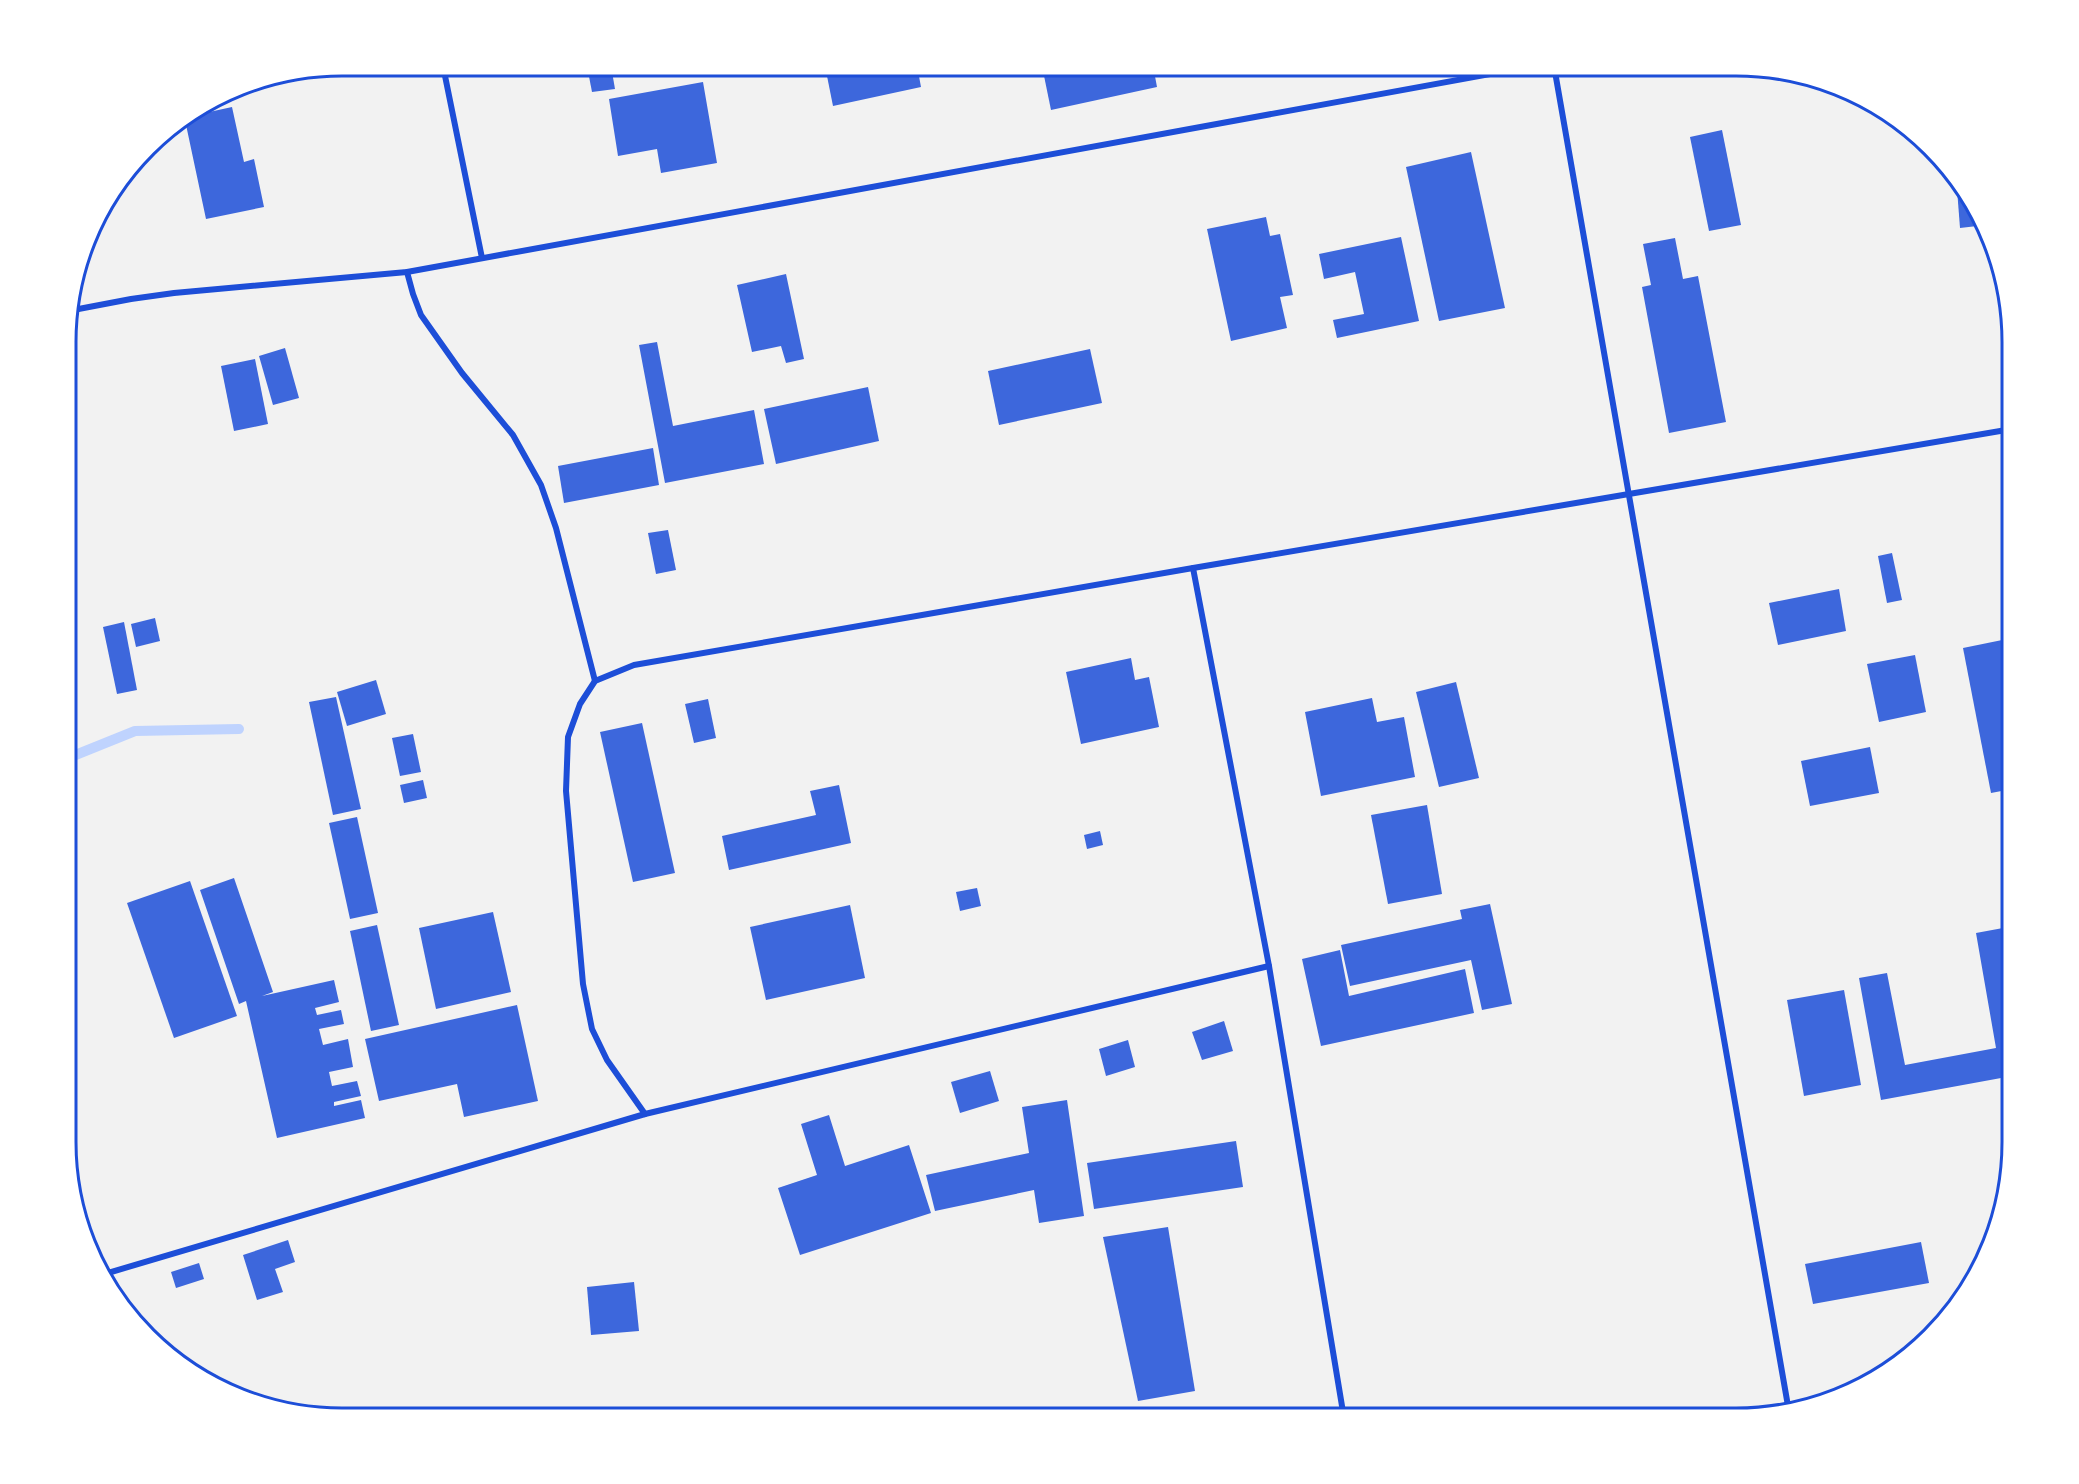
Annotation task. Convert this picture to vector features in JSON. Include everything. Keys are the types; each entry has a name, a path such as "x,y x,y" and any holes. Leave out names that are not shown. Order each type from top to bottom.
{"street":[{"path":"445,76 482,258"},
{"path":"79,309 174,293 407,272 1479,76"},
{"path":"1556,76 1787,1402"},
{"path":"407,272 421,315 462,373 513,435 541,485 556,528 595,681"},
{"path":"645,1114 607,1060 592,1029 583,984 566,791 568,737 580,704 595,681 634,665 2002,431"},
{"path":"1193,568 1269,966 1342,1408"},
{"path":"111,1272 645,1114 1269,966"}],"building":[{"path":"589,76 613,76 615,89 592,92"},
{"path":"827,76 919,76 921,87 833,106"},
{"path":"1044,76 1155,76 1157,87 1051,110"},
{"path":"703,82 717,163 661,173 657,149 618,156 609,99"},
{"path":"232,107 244,162 254,159 264,207 206,219 187,128 211,112"},
{"path":"1722,130 1741,225 1709,231 1690,137"},
{"path":"1471,152 1505,308 1439,321 1406,167"},
{"path":"1957,194 1976,226 1960,228"},
{"path":"1266,217 1270,236 1280,234 1293,295 1280,297 1287,328 1231,341 1207,229"},
{"path":"1401,237 1419,321 1337,338 1333,320 1364,314 1355,272 1324,279 1319,254"},
{"path":"1675,238 1683,279 1698,276 1726,422 1669,433 1642,287 1651,285 1643,244"},
{"path":"786,274 804,359 786,363 781,346 752,352 737,285"},
{"path":"657,342 673,426 754,410 764,464 665,483 639,345"},
{"path":"285,348 299,398 273,405 259,356"},
{"path":"1090,349 1102,403 999,425 988,371"},
{"path":"255,359 268,424 234,431 221,366"},
{"path":"868,387 879,441 776,464 764,409"},
{"path":"653,448 659,485 564,503 558,466"},
{"path":"668,530 676,570 656,574 648,533"},
{"path":"1892,553 1902,600 1887,603 1878,556"},
{"path":"1839,589 1846,631 1778,645 1769,603"},
{"path":"155,618 160,641 136,647 131,624"},
{"path":"124,622 137,690 117,694 103,627"},
{"path":"2002,640 2002,791 1991,793 1963,648"},
{"path":"1915,655 1926,712 1879,722 1867,664"},
{"path":"1131,658 1135,680 1149,677 1159,727 1081,744 1066,672"},
{"path":"376,680 386,714 347,726 337,692"},
{"path":"1456,682 1479,778 1439,787 1416,692"},
{"path":"336,697 361,809 333,815 309,702"},
{"path":"1372,698 1377,722 1404,717 1415,777 1321,796 1305,712"},
{"path":"708,699 716,738 694,743 685,704"},
{"path":"642,723 675,873 633,882 600,732"},
{"path":"413,734 421,772 400,776 392,738"},
{"path":"1870,747 1879,793 1810,806 1801,761"},
{"path":"423,780 427,798 404,803 400,785"},
{"path":"839,785 851,843 729,870 722,836 816,815 810,791"},
{"path":"1427,805 1442,894 1388,904 1371,815"},
{"path":"357,817 378,913 350,919 329,823"},
{"path":"1100,831 1103,845 1087,849 1084,835"},
{"path":"234,878 273,992 262,996 334,980 339,1002 315,1008 317,1015 341,1010 344,1024 319,1029 323,1045 348,1039 353,1067 329,1072 332,1086 357,1081 361,1096 334,1102 334,1106 361,1100 365,1118 277,1138 246,1001 239,1004 200,890"},
{"path":"190,881 237,1016 174,1038 127,903"},
{"path":"977,888 981,906 960,911 956,892"},
{"path":"1490,904 1512,1004 1482,1010 1471,960 1350,986 1341,945 1462,919 1460,910"},
{"path":"850,905 865,978 766,1000 750,927"},
{"path":"493,912 511,992 436,1009 419,928"},
{"path":"377,925 399,1025 371,1031 350,931"},
{"path":"2002,928 2002,1078 1881,1100 1859,978 1887,973 1905,1065 1996,1048 1976,933"},
{"path":"1340,950 1349,996 1465,969 1474,1013 1321,1046 1302,959"},
{"path":"1844,990 1861,1085 1804,1096 1787,1000"},
{"path":"517,1005 538,1101 464,1117 457,1084 379,1101 365,1039"},
{"path":"1224,1021 1233,1051 1202,1060 1192,1032"},
{"path":"1128,1040 1135,1067 1106,1076 1099,1049"},
{"path":"990,1071 999,1101 960,1113 951,1082"},
{"path":"1067,1100 1084,1216 1039,1223 1034,1190 935,1211 926,1175 1029,1153 1022,1107"},
{"path":"829,1115 845,1166 909,1145 931,1213 800,1255 778,1188 817,1175 801,1124"},
{"path":"1236,1141 1243,1187 1094,1209 1087,1163"},
{"path":"1168,1227 1195,1391 1138,1401 1103,1237"},
{"path":"288,1240 295,1262 275,1269 283,1292 257,1300 243,1255"},
{"path":"1921,1242 1929,1283 1813,1304 1805,1264"},
{"path":"199,1263 204,1279 176,1288 171,1272"},
{"path":"634,1282 639,1331 591,1335 587,1287"}],"waterway":[{"path":"76,755 135,731 239,729"}]}
